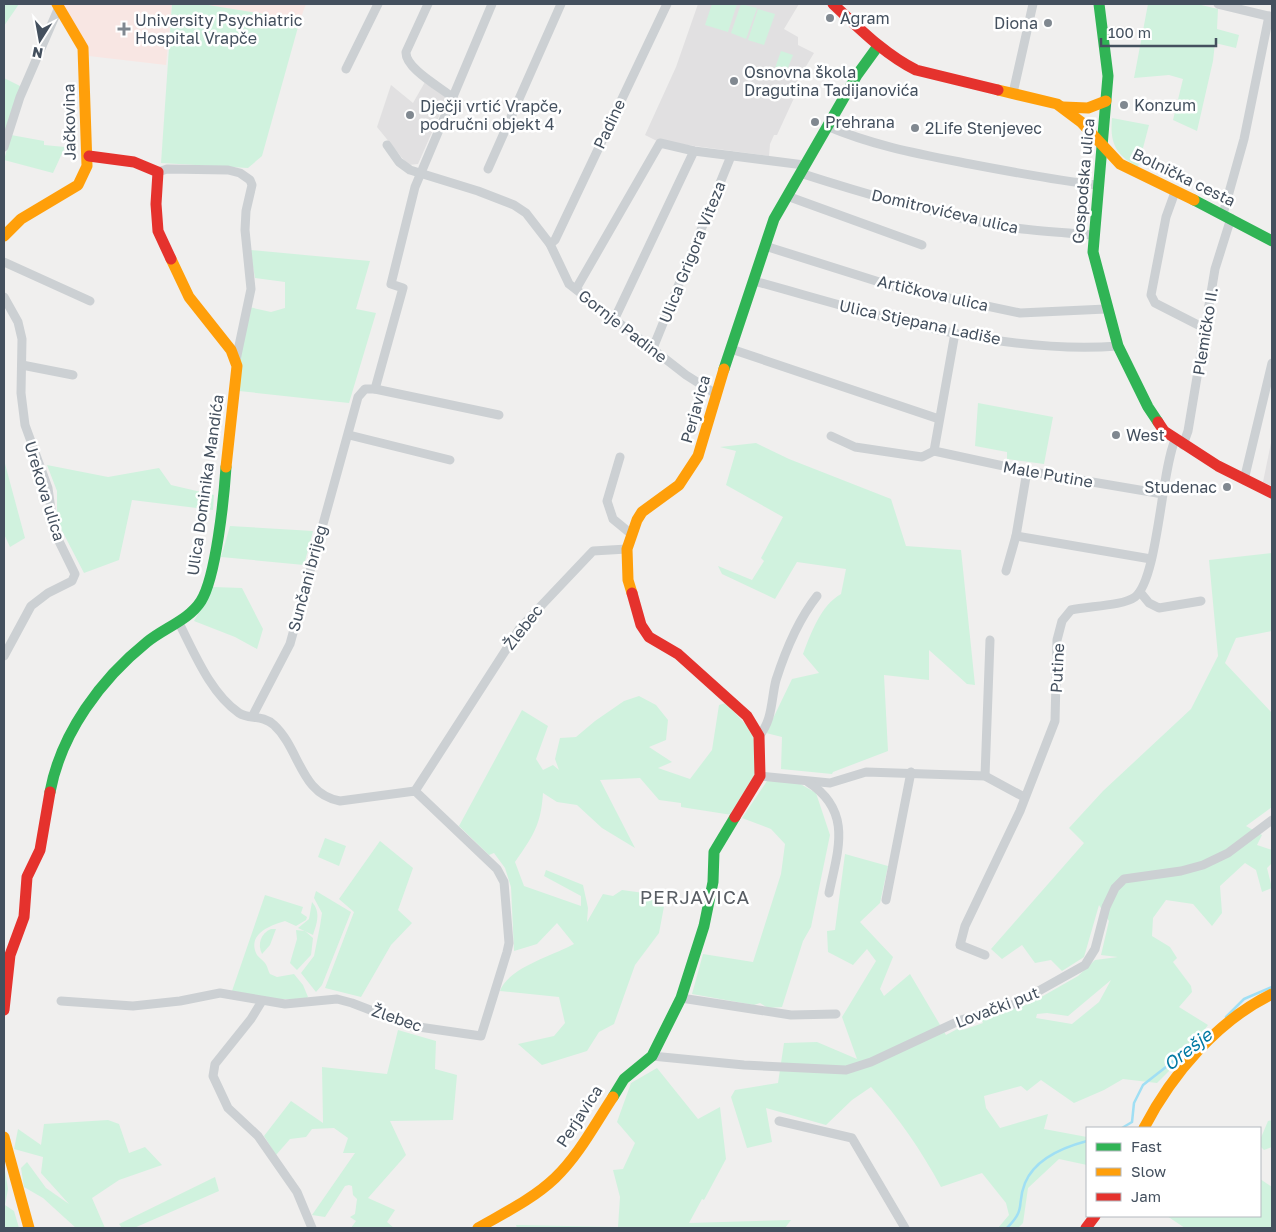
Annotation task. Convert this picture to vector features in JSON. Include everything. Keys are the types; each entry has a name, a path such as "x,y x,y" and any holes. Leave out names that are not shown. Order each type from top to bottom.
{"street":[{"path":"346,69 378,4"},
{"path":"428,4 406,52 406,58 411,66 452,97"},
{"path":"492,4 420,174 390,284 402,288 374,389 499,415"},
{"path":"488,169 561,4"},
{"name":"Padine","path":"550,244 555,240 667,4"},
{"name":"Bolnička cesta","path":"833,4 893,58 916,70 1052,102 1063,107 1081,122 1120,164 1174,192 1227,216 1272,241"},
{"path":"1013,93 1033,4"},
{"name":"Gospodska ulica","path":"1099,4 1108,76 1103,146 1097,185 1093,252 1106,308 1118,346 1148,407 1164,431 1179,443 1244,480 1272,493"},
{"path":"1218,4 1246,7 1270,16"},
{"path":"4,147 20,97 58,5"},
{"name":"Jačkovina","path":"4,236 21,219 78,185 88,166 83,48 58,5"},
{"name":"Plemičko II.","path":"1179,443 1188,431 1215,269 1270,16"},
{"name":"Perjavica","path":"759,736 747,716 678,654 649,637 641,625 628,580 627,549 630,533 642,512 679,485 695,462 774,219 863,64 878,46"},
{"path":"1063,107 1088,108 1106,101"},
{"path":"827,126 868,142 897,150 1060,181 1097,185"},
{"name":"Domitrovićeva ulica","path":"576,289 660,143 694,151 802,169 837,186 979,222 1018,229 1093,235"},
{"name":"Gornje Padine","path":"387,145 399,162 420,174 478,191 514,205 526,213 550,244 569,284 686,375 716,394"},
{"path":"614,320 694,151"},
{"path":"88,156 136,162 153,168 158,172"},
{"name":"Ulica Grigora Viteza","path":"653,348 731,156"},
{"path":"158,172 167,169 228,170 240,173 250,180 251,193 246,211 245,230 251,289 236,360"},
{"path":"158,172 156,204 158,231 189,297 236,360"},
{"path":"1174,192 1166,216 1151,295 1155,303 1206,329"},
{"path":"787,196 922,245"},
{"name":"Artičkova ulica","path":"765,246 892,286 1020,313 1106,308"},
{"path":"4,262 90,301"},
{"name":"Ulica Stjepana Ladiše","path":"754,281 876,315 955,333 1052,346 1118,346"},
{"name":"Urekova ulica","path":"4,297 18,322 23,349 21,392 25,425 48,488 54,531 75,574 72,581 48,593 31,606 22,619 15,639 4,656"},
{"path":"934,451 955,333"},
{"path":"731,349 939,419"},
{"name":"Ulica Dominika Mandića","path":"4,1009 10,955 24,917 27,877 40,850 52,782 63,747 85,708 114,674 147,642 190,613 201,601 210,581 225,482 231,411 237,376 236,360"},
{"path":"1244,480 1272,363"},
{"path":"22,365 73,375"},
{"name":"Sunčani brijeg","path":"253,716 290,644 359,394 365,389 374,389"},
{"path":"349,435 450,460"},
{"name":"Male Putine","path":"831,436 855,447 916,456 928,455 934,451 1027,471 1163,494"},
{"path":"1179,443 1169,456 1151,559 1140,592 1149,603 1159,608 1201,601"},
{"path":"620,457 607,501 613,519 630,533"},
{"path":"1006,571 1016,536 1027,471"},
{"path":"1016,536 1151,559"},
{"name":"Žlebec","path":"61,1001 133,1006 180,1001 203,994 220,993 285,1004 344,1000 412,1026 481,1036 507,952 508,934 504,882 497,869 415,791 498,660 532,613 594,551 627,549"},
{"name":"Putine","path":"985,955 960,944 965,926 1020,811 1055,721 1055,664 1057,640 1062,621 1071,610 1120,602 1134,598 1140,592"},
{"path":"817,596 790,644 776,682 769,721 759,736 760,776 830,783 866,772 911,772 984,776 1024,797"},
{"path":"178,621 223,699 243,715 253,716 274,725 311,785 330,798 346,801 378,794 415,791"},
{"path":"984,776 990,640"},
{"path":"886,900 911,772"},
{"name":"Perjavica","path":"478,1228 534,1194 555,1178 575,1155 624,1079 652,1056 681,998 704,926 713,882 714,852 760,776"},
{"path":"805,780 820,790 833,807 839,826 840,840 829,893"},
{"name":"Lovački put","path":"652,1056 744,1065 846,1070 872,1062 961,1020 1017,1003 1085,965 1095,949 1106,907 1115,888 1124,879 1182,871 1203,865 1228,853 1272,820"},
{"path":"1145,1127 1157,1104 1178,1074 1248,1006 1272,994"},
{"path":"681,998 792,1015 836,1014"},
{"path":"262,1001 215,1064 212,1076 228,1108 258,1136 297,1192 312,1228"},
{"path":"779,1122 852,1138 905,1228"},
{"path":"4,1137 29,1228"},
{"path":"1086,1228 1094,1217"}],"shaded area":[{"name":"University Psychiatric Hospital Vrapče","path":"61,4 172,4 166,65 89,56 88,45"},
{"name":"University Psychiatric Hospital Vrapče","path":"201,4 306,4 300,20"},
{"name":"Osnovna škola Dragutina Tadijanovića","path":"698,4 799,4 784,29 798,37 798,45 814,53 796,83 800,85 777,135 774,135 770,144 769,156 657,141 645,135 676,67"},
{"name":"Dječji vrtić Vrapče, područni objekt 4","path":"425,82 447,98 418,164 408,165 377,127 391,85 413,103"},
{"path":"1272,438 1272,486 1263,482"}],"green space":[{"path":"4,4 19,4 4,26"},
{"path":"172,4 202,4 300,20 262,156 248,168 161,163"},
{"path":"712,4 737,4 728,32 705,25"},
{"path":"741,4 757,8 746,39 731,33"},
{"path":"1148,4 1197,4 1218,9 1217,29 1239,35 1236,48 1215,43 1213,61 1197,131 1173,120 1183,79 1169,75 1134,78"},
{"path":"758,9 775,14 764,45 748,40"},
{"path":"781,51 793,55 785,75 774,71"},
{"path":"4,78 22,87 4,140"},
{"path":"1112,118 1149,125 1138,167 1124,157 1115,147 1112,134"},
{"path":"11,135 44,141 44,145 65,147 53,173 4,160"},
{"path":"250,250 370,261 356,309 376,313 349,403 239,391 240,350 249,307 271,312 285,308 285,282 255,278"},
{"path":"978,403 1053,417 1044,464 1007,459 1007,452 975,446"},
{"path":"756,443 789,459 891,499 906,546 961,550 975,685 967,684 929,650 929,680 884,675 888,751 832,774 781,769 782,737 766,733 792,679 819,673 803,654 822,612 841,594 846,569 797,562 775,599 722,574 718,566 752,580 764,561 761,558 783,517 726,485 736,451 720,447"},
{"path":"4,460 25,538 10,547 4,534"},
{"path":"47,465 108,477 159,468 171,485 214,495 213,510 132,500 119,560 84,573 57,521 57,491"},
{"path":"230,526 313,531 304,565 221,557"},
{"path":"1272,553 1272,631 1236,638 1225,663 1272,713 1272,807 1246,826 1262,835 1257,845 1272,850 1272,863 1267,868 1272,888 1262,892 1256,870 1245,863 1220,886 1222,913 1212,926 1193,904 1166,900 1153,918 1152,936 1170,947 1177,958 1173,962 1191,986 1192,992 1179,1007 1208,1025 1189,1051 1157,1083 1123,1079 1104,1090 1074,1103 1041,1080 1027,1091 1021,1086 984,1096 986,1108 1000,1128 1048,1114 1044,1129 1086,1137 1086,1165 1059,1159 1028,1188 1023,1223 1018,1228 998,1228 1009,1215 1006,1203 982,1173 941,1187 909,1135 871,1087 852,1100 826,1125 766,1108 772,1142 747,1148 731,1097 735,1090 778,1083 784,1043 817,1042 857,1059 842,1017 876,961 867,949 853,965 828,952 827,931 835,930 845,854 888,866 880,903 860,922 893,957 880,989 884,996 910,974 946,1035 961,1027 963,1030 983,1023 980,1017 1029,1004 1078,976 1095,960 1118,957 1101,955 1109,921 1099,905 1084,957 1062,971 1051,960 1035,963 1022,945 1002,959 991,949 1084,843 1069,828 1103,791 1191,709 1218,656 1209,560","holes":["1111,980 1099,1002 1072,1024 1036,1018 1037,1014 1047,1013 1068,1016"]},
{"path":"213,587 242,588 263,629 257,649 235,637 194,621"},
{"path":"639,696 656,705 668,720 666,740 649,747 672,762 658,768 690,779 712,750 719,705 726,703 757,737 757,773 732,815 681,807 681,803 659,800 640,778 600,780 635,848 602,828 577,805 557,802 543,793 540,814 535,830 515,862 524,886 581,906 581,896 544,876 546,870 583,885 588,908 587,922 603,894 613,896 622,890 666,896 659,933 635,965 614,1024 599,1032 587,1051 542,1065 518,1044 554,1036 565,1023 559,997 500,991 505,983 521,969 574,944 557,923 537,944 514,951 511,887 505,868 494,853 489,855 459,826 522,710 548,726 536,759 543,770 553,765 559,770 555,759 560,738 576,737 624,701"},
{"path":"767,781 797,782 816,793 830,835 811,927 803,941 782,1007 768,1008 760,1003 754,1005 692,994 703,954 753,962 781,874 785,844 771,829 742,818"},
{"path":"325,838 346,846 339,866 318,857"},
{"path":"380,841 413,868 398,910 412,923 391,945 361,997 325,988 354,912 339,899"},
{"path":"316,891 351,912 322,985 316,992 301,973 314,956 320,926 322,913 314,898"},
{"path":"265,895 303,907 301,913 307,917 306,920 296,926 285,921 267,928 257,936 254,948 257,955 265,963 270,974 277,977 294,974 303,985 308,997 305,999 274,999 232,991"},
{"path":"312,902 317,910 317,922 313,935 298,928 309,919"},
{"path":"271,929 276,929 270,945 262,954 260,943 262,936"},
{"path":"296,930 305,931 313,938 311,955 297,970 290,963 297,939"},
{"path":"398,1030 436,1041 435,1069 457,1075 453,1120 390,1121 406,1155 368,1198 395,1210 387,1222 394,1228 351,1228 356,1221 350,1217 355,1214 357,1199 353,1195 352,1186 349,1185 345,1186 325,1217 312,1215 355,1153 343,1153 348,1138 334,1128 312,1129 306,1137 290,1139 276,1155 264,1136 291,1101 323,1123 322,1067 387,1074"},
{"path":"657,1068 698,1119 720,1107 726,1159 689,1223 791,1220 785,1228 517,1228 516,1225 618,1227 620,1197 613,1170 623,1169 635,1143 617,1122 631,1083"},
{"path":"108,1120 119,1124 129,1153 145,1147 162,1165 119,1180 92,1198 105,1228 76,1228 43,1198 24,1187 21,1168 27,1162 46,1188 69,1204 41,1173 43,1157 14,1149 18,1129 41,1145 44,1124"},
{"path":"1272,1120 1272,1147 1264,1150 1261,1147 1261,1138 1268,1121"},
{"path":"4,1164 8,1189 5,1205 14,1211 19,1228 4,1228"},
{"path":"215,1177 219,1191 134,1228 122,1228 119,1224"},
{"path":"1261,1180 1272,1187 1272,1228 1185,1228 1168,1217 1261,1217"}],"waterway":[{"name":"Orešje","path":"1226,1017 1244,999 1272,987"},
{"name":"Orešje","path":"1124,1127 1132,1122 1134,1103 1143,1085 1208,1034"},
{"name":"Orešje","path":"1007,1228 1017,1216 1022,1190 1036,1167 1051,1155 1086,1141"}],"traffic: fast":[{"path":"1099,4 1108,76 1093,252 1118,346 1148,407 1158,422"},
{"path":"724,369 774,219 857,75 878,46"},
{"path":"1194,200 1272,241"},
{"path":"50,792 55,770 73,728 99,690 147,642 190,613 201,601 211,574 215,556 226,467"},
{"path":"613,1097 624,1079 652,1056 681,998 704,926 713,882 714,852 735,817"}],"traffic: slow":[{"path":"4,236 21,219 78,185 87,166 83,48 57,4"},
{"path":"998,90 1057,104 1081,122 1120,164 1194,200"},
{"path":"1063,107 1088,108 1106,101"},
{"path":"171,259 189,297 231,350 237,366 226,467"},
{"path":"632,593 628,580 627,549 637,520 642,512 679,485 698,456 724,369"},
{"path":"1145,1127 1168,1088 1198,1051 1233,1019 1252,1005 1272,994"},
{"path":"478,1228 528,1199 555,1178 579,1149 613,1097"},
{"path":"4,1137 29,1228"}],"traffic: jam":[{"path":"833,4 862,31 904,64 916,70 998,90"},
{"path":"89,156 134,162 158,172 156,204 158,231 171,259"},
{"path":"1158,422 1164,431 1218,466 1272,493"},
{"path":"632,593 641,625 649,637 678,654 747,716 759,736 760,776 735,817"},
{"path":"4,1010 10,955 24,917 27,877 40,850 50,792"},
{"path":"1086,1228 1094,1217"}],"place":[{"name":"Agram","path":"830,18"},
{"name":"Diona","path":"1048,23"},
{"name":"University Psychiatric Hospital Vrapče","path":"124,29"},
{"name":"Osnovna škola Dragutina Tadijanovića","path":"734,81"},
{"name":"Konzum","path":"1124,105"},
{"name":"Dječji vrtić Vrapče, područni objekt 4","path":"410,115"},
{"name":"Prehrana","path":"815,122"},
{"name":"2Life Stenjevec","path":"915,128"},
{"name":"West","path":"1116,435"},
{"name":"Studenac","path":"1227,487"}],"district":[{"name":"PERJAVICA","path":"695,897"}]}
